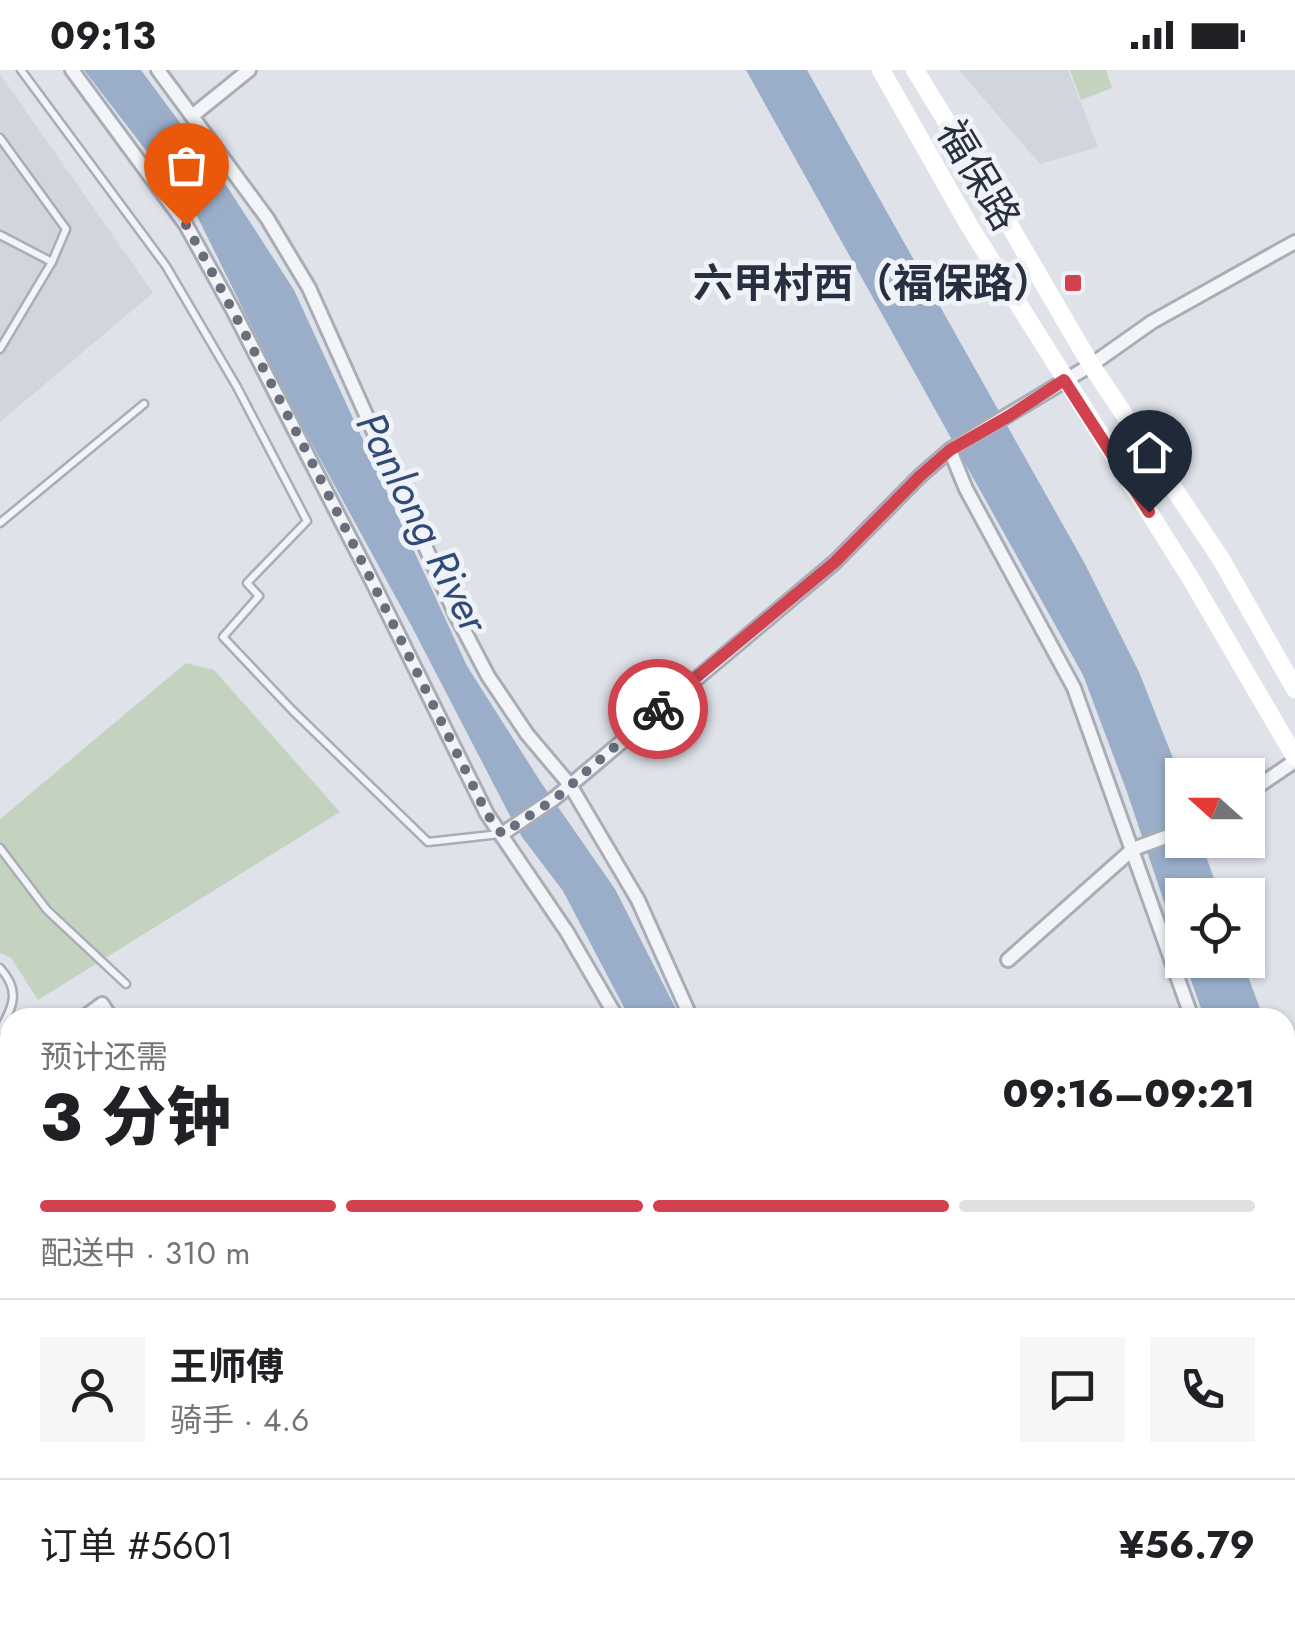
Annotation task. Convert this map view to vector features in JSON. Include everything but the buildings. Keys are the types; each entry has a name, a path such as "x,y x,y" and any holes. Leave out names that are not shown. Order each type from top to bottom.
{"main road":[{"name":"福保路","path":"881,70 970,227 1191,579 1295,759"},
{"name":"福保路","path":"915,70 1091,365 1221,560 1295,689"}],"street":[{"path":"72,70 186,225 336,510 487,814 567,932 611,1008"},
{"path":"158,70 267,218 309,288 456,615 488,676 527,734 570,785 638,900 687,1008"},
{"path":"192,116 249,70"},
{"path":"502,834 556,798 835,562 950,450 1091,365 1152,322 1295,242"},
{"path":"950,450 966,489 1074,688 1189,1008"},
{"path":"1265,781 1295,759"},
{"path":"1008,960 1133,849 1165,837"}],"lane":[{"path":"21,70 166,266 238,387 307,521 247,583 259,596 224,637 293,711 428,842 502,834"},
{"path":"0,138 66,229 52,262 0,348"},
{"path":"0,235 52,262"},
{"path":"0,523 144,404"},
{"path":"0,848 47,910 126,984"},
{"path":"0,968 12,987 12,1008"}],"shaded area":[{"path":"959,70 1068,70 1098,147 1040,164"},
{"path":"0,74 153,293 0,422"}],"green space":[{"path":"1070,70 1106,70 1112,88 1081,100"},
{"path":"186,663 214,670 340,812 38,1000 11,958 0,953 0,819"}],"water":[{"path":"84,70 141,70 226,185 294,290 467,666 615,889 675,1008 624,1008 563,891 508,812 289,402 198,218"},
{"path":"746,70 807,70 1085,564 1139,672 1173,758 1165,758 1165,858 1207,858 1214,878 1165,878 1165,905 1083,675"},
{"path":"1190,978 1249,978 1260,1008 1201,1008"}],"way so far":[{"path":"186,225 356,550 487,814 502,834 556,798 658,709"}],"place":[{"name":"六甲村西（福保路）","path":"1073,283"}],"route":[{"path":"658,709 835,562 950,450 1064,380 1149,512"}],"water label":[{"name":"Panlong River","path":"423,522"}]}
